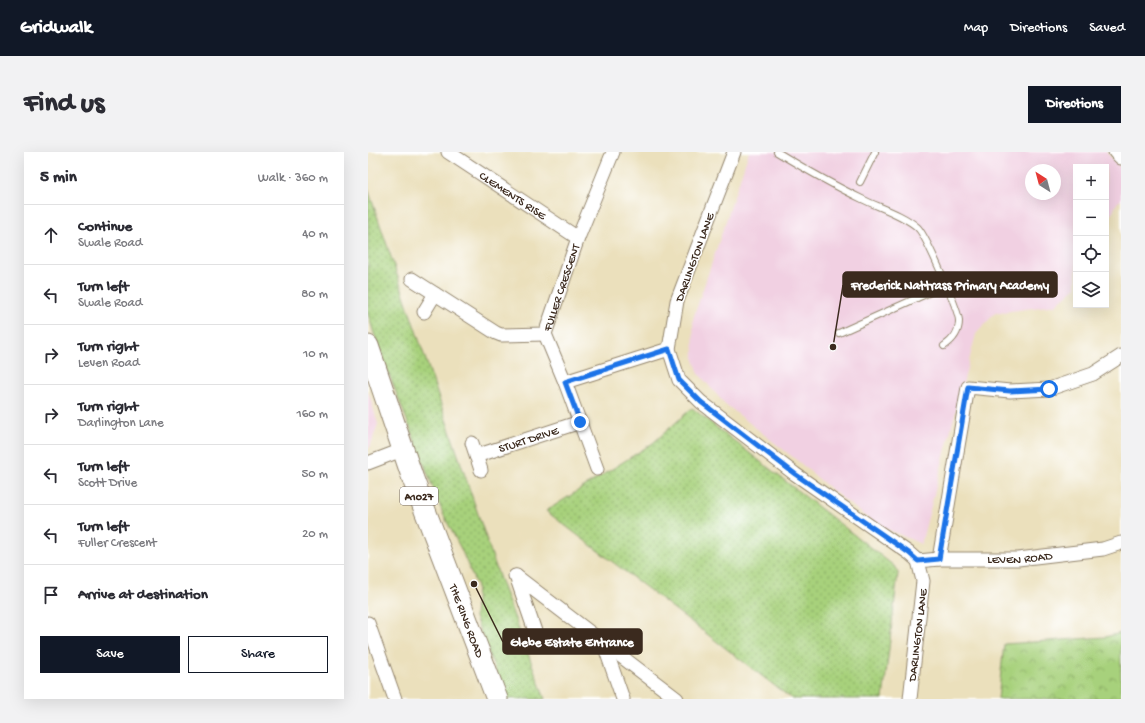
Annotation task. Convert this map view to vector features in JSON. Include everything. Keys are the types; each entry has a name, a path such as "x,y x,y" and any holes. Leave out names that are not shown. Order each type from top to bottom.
{"main road":[{"name":"A1027","path":"368,346 402,450"},
{"name":"THE RING ROAD","path":"402,450 497,699"}],"street":[{"name":"CLEMENTS RISE","path":"448,152 578,238"},
{"name":"FULLER CRESCENT","path":"597,469 565,382 545,334 578,238 613,152"},
{"name":"DARLINGTON LANE","path":"734,152 677,301 669,349 679,380 701,402 795,474 909,553 918,561 923,581 910,699"},
{"path":"1115,152 1121,158"},
{"path":"412,279 496,333 501,335 545,334"},
{"path":"424,312 435,294"},
{"path":"565,382 669,349"},
{"path":"939,559 968,387 1010,391 1049,389 1093,374 1121,356"},
{"name":"STURT DRIVE","path":"476,456 580,422"},
{"path":"472,443 481,470"},
{"path":"368,462 402,450"},
{"name":"LEVEN ROAD","path":"918,561 939,559 1018,559 1103,549 1121,543"},
{"path":"537,637 515,576 678,699"},
{"path":"368,623 395,699"},
{"path":"602,642 623,699"}],"lane":[{"path":"777,152 862,199 917,226 956,307 959,320 956,334 951,341 944,346"},
{"path":"860,182 875,152"},
{"path":"839,333 946,285"}],"shaded area":[{"path":"749,152 1106,152 1121,168 1121,200 1117,203 1109,219 1109,164 1073,164 1073,290 1055,305 995,313 976,334 921,544 887,529 885,531 724,403 699,374 694,360 693,319"},
{"path":"368,391 378,424 370,447 368,448"}],"green space":[{"path":"368,189 500,579 545,699 506,699 475,617 477,587 461,549 444,516 377,343 368,314"},
{"path":"692,408 894,566 898,573 883,699 792,699 546,511 653,443"},
{"path":"1121,633 1121,699 998,699 1004,644 1105,637"}],"place":[{"name":"Frederick Nattrass Primary Academy","path":"833,347"},
{"name":"Glebe Estate Entrance","path":"474,584"}],"route":[{"path":"580,422 565,382 669,349 679,380 701,402 795,474 909,553 918,561 939,559 968,387 1010,391 1049,389"}]}
